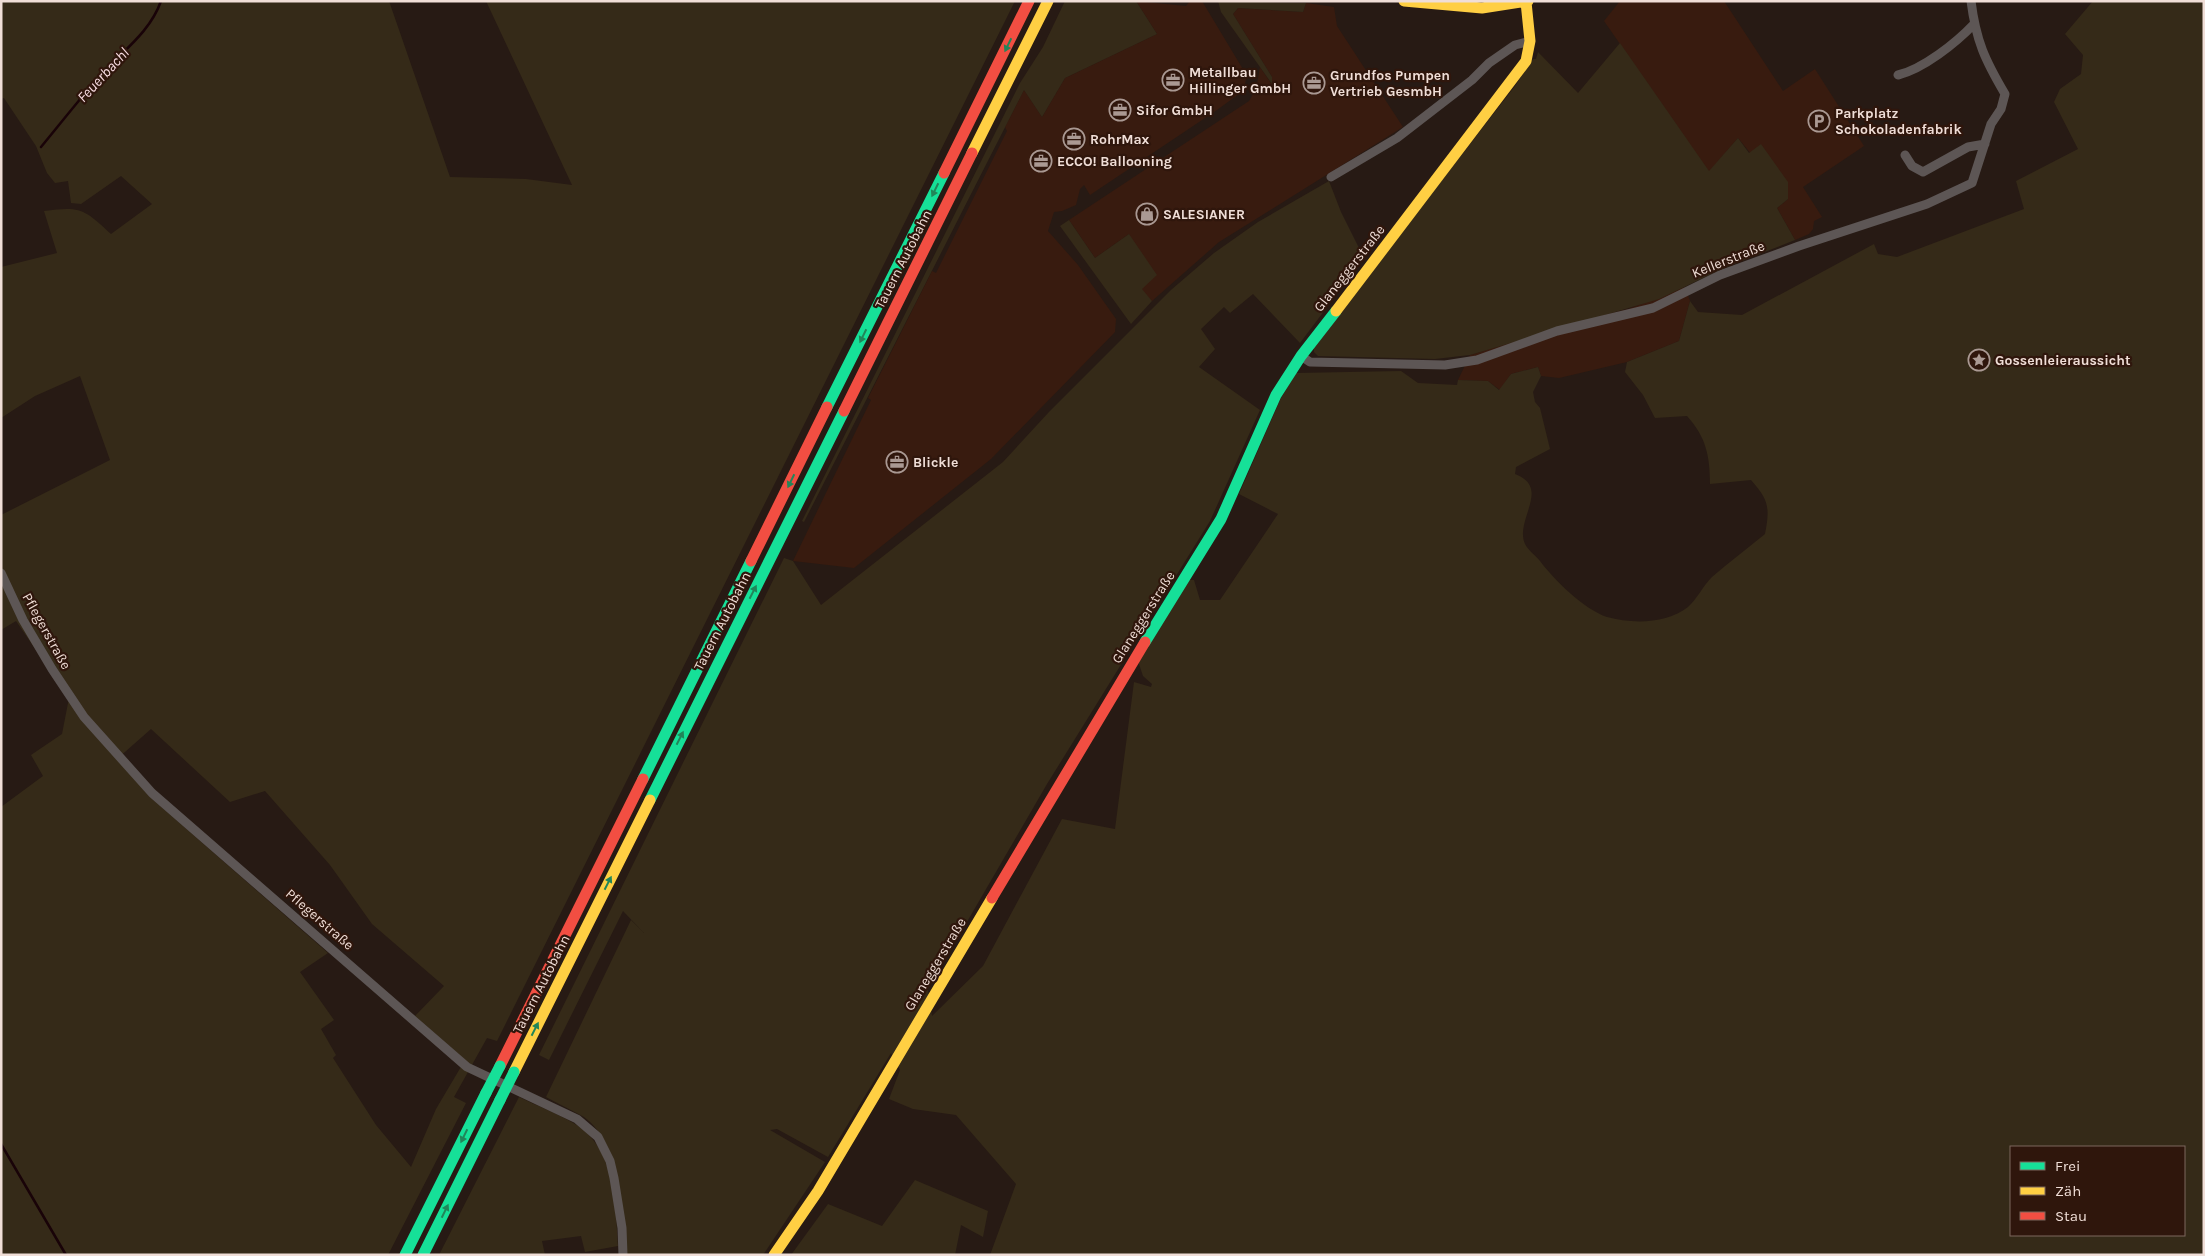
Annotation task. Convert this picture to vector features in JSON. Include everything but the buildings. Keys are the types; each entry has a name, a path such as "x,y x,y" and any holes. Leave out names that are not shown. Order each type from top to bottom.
{"main road":[{"name":"Tauern Autobahn","path":"405,1255 1030,1"},
{"name":"Tauern Autobahn","path":"423,1255 1048,1"},
{"path":"1404,1 1494,9 1527,2"},
{"name":"Glaneggerstraße","path":"774,1255 818,1191 1128,669 1221,519 1276,395 1301,356 1352,286 1438,180 1520,71 1528,55 1530,41 1527,2"}],"street":[{"name":"Kellerstraße","path":"1301,356 1310,362 1445,364 1476,360 1557,331 1653,308 1720,275 1799,246 1927,204 1972,183 1992,124 2001,110 2005,94 1984,58 1974,24 1971,1"},
{"path":"1898,75 1915,69 1963,36 1974,24"},
{"path":"1331,177 1397,138 1472,80 1489,63 1515,45 1530,41"},
{"path":"1905,155 1912,166 1923,172 1968,147 1985,144"},
{"name":"Pflegerstraße","path":"1,573 23,620 52,670 84,717 152,794 226,855 467,1067 577,1119 598,1137 607,1154 614,1178 622,1228 623,1255"}],"shaded area":[{"path":"1,1 389,1 450,177 526,179 572,185 486,1 1015,1 497,1041 487,1038 454,1097 466,1103 388,1255 1,1255 1,807 43,776 31,755 62,734 69,698 16,621 1,630 1,515 110,460 80,376 35,396 1,418 1,267 57,253 44,211 74,209 81,211 88,214 111,234 152,204 121,176 81,204 71,203 68,181 55,183 47,173 36,146 4,98 1,99","holes":["151,729 230,802 265,791 330,865 372,924 444,986 415,1016 465,1060 436,1109 411,1167 376,1125 333,1058 336,1055 321,1029 334,1020 300,972 328,953 150,797 117,759"]},
{"path":"1065,1 1136,1 1157,34 1065,78 1042,117 1024,90 804,522 802,521 1020,83 1043,47"},
{"path":"1136,1 1186,6 1190,1 1202,1 1247,76 1243,91 1217,110 1090,195 1084,185 1080,189 1076,205 1054,212 1048,231 1078,265 1116,319 1115,332 991,459 854,568 793,561 871,400 868,398 932,271 936,273 1007,131 1005,127 1024,90 1042,117 1065,78 1157,34"},
{"path":"1218,1 1306,3 1303,12 1238,8 1233,14 1272,77 1272,84 1221,12"},
{"path":"1620,1 1724,1 1783,91 1815,69 1864,146 1803,187 1822,217 1814,221 1813,229 1809,234 1795,240 1777,208 1788,199 1738,138 1709,172 1604,21"},
{"path":"2093,1 2204,1 2204,1255 990,1255 1016,1184 956,1115 913,1109 889,1099 900,1070 891,1053 828,1157 777,1129 770,1130 825,1162 763,1255 626,1255 621,1200 613,1161 606,1144 597,1129 584,1117 546,1097 631,920 644,933 623,911 549,1060 539,1055 784,558 793,561 821,605 1003,462 1049,412 1171,290 1214,253 1258,222 1329,181 1341,212 1364,258 1300,343 1253,294 1230,313 1224,307 1201,329 1215,349 1199,367 1260,410 1210,521 1047,784 928,989 932,1016 983,966 1062,819 1115,829 1134,682 1151,687 1152,684 1143,676 1138,661 1189,580 1194,580 1200,600 1220,600 1278,514 1239,494 1281,398 1296,373 1401,371 1418,383 1457,385 1458,380 1488,381 1499,390 1511,374 1538,367 1541,376 1533,392 1535,402 1540,408 1550,449 1516,467 1515,474 1526,480 1531,487 1532,496 1524,525 1523,535 1525,544 1553,577 1580,601 1598,613 1627,621 1649,621 1680,613 1691,604 1712,577 1765,534 1767,505 1765,499 1751,480 1710,484 1708,456 1699,432 1687,416 1655,418 1643,395 1625,372 1627,362 1679,341 1690,301 1698,312 1742,315 1874,244 1878,254 1897,257 2024,209 2016,181 2078,149 2054,102 2060,89 2081,74 2083,55 2065,34"},
{"path":"1306,3 1334,7 1337,26 1403,127 1219,242 1152,301 1141,290 1129,234 1095,258 1069,220 1249,101 1256,89 1260,67 1271,83 1272,77 1233,14 1238,8 1303,12"},
{"path":"1620,43 1709,171 1738,138 1749,153 1761,144 1788,182 1788,199 1777,208 1795,240 1724,268 1659,299 1470,355 1435,359 1318,356 1314,352 1314,347 1321,336 1515,86 1533,59 1536,59 1538,52 1578,93"},
{"path":"1069,220 1095,258 1129,234 1157,275 1142,289 1152,301 1131,324 1060,226"},
{"path":"1685,287 1690,301 1679,341 1627,362 1559,378 1541,376 1538,367 1511,374 1500,390 1488,381 1458,380 1470,355 1579,321 1628,309"},
{"path":"519,1097 575,1124 588,1134 598,1147 606,1162 611,1178 618,1246 585,1252 581,1236 542,1241 545,1255 439,1255"},
{"path":"915,1180 988,1211 983,1237 961,1225 955,1255 791,1255 828,1204 882,1226"}],"waterway":[{"name":"Feuerbachl","path":"41,147 98,78 142,33 150,23 161,1"},
{"path":"1,1144 66,1255"}],"traffic: fast":[{"path":"827,407 944,173"},
{"path":"1145,642 1221,519 1276,395 1301,356 1336,311"},
{"path":"650,800 844,411"},
{"path":"643,779 751,561"},
{"path":"486,1093 500,1066"},
{"path":"500,1100 514,1072"},
{"path":"405,1255 486,1093"},
{"path":"423,1255 500,1100"}],"traffic: slow":[{"path":"972,153 1048,1"},
{"path":"1404,1 1482,8 1528,1"},
{"path":"1336,311 1526,61 1530,41 1526,2"},
{"path":"514,1072 650,800"},
{"path":"774,1255 818,1191 992,898"}],"traffic: jam":[{"path":"944,173 1029,1"},
{"path":"844,411 972,153"},
{"path":"751,561 827,407"},
{"path":"992,898 1145,642"},
{"path":"500,1066 643,779"}],"place":[{"name":"Metallbau Hillinger GmbH","path":"1173,80"},
{"name":"Grundfos Pumpen Vertrieb GesmbH","path":"1314,83"},
{"name":"Sifor GmbH","path":"1120,110"},
{"name":"Parkplatz Schokoladenfabrik","path":"1819,121"},
{"name":"RohrMax","path":"1074,139"},
{"name":"ECCO! Ballooning","path":"1041,161"},
{"name":"SALESIANER","path":"1147,214"},
{"name":"Gossenleieraussicht","path":"1979,360"},
{"name":"Blickle","path":"897,462"}]}
